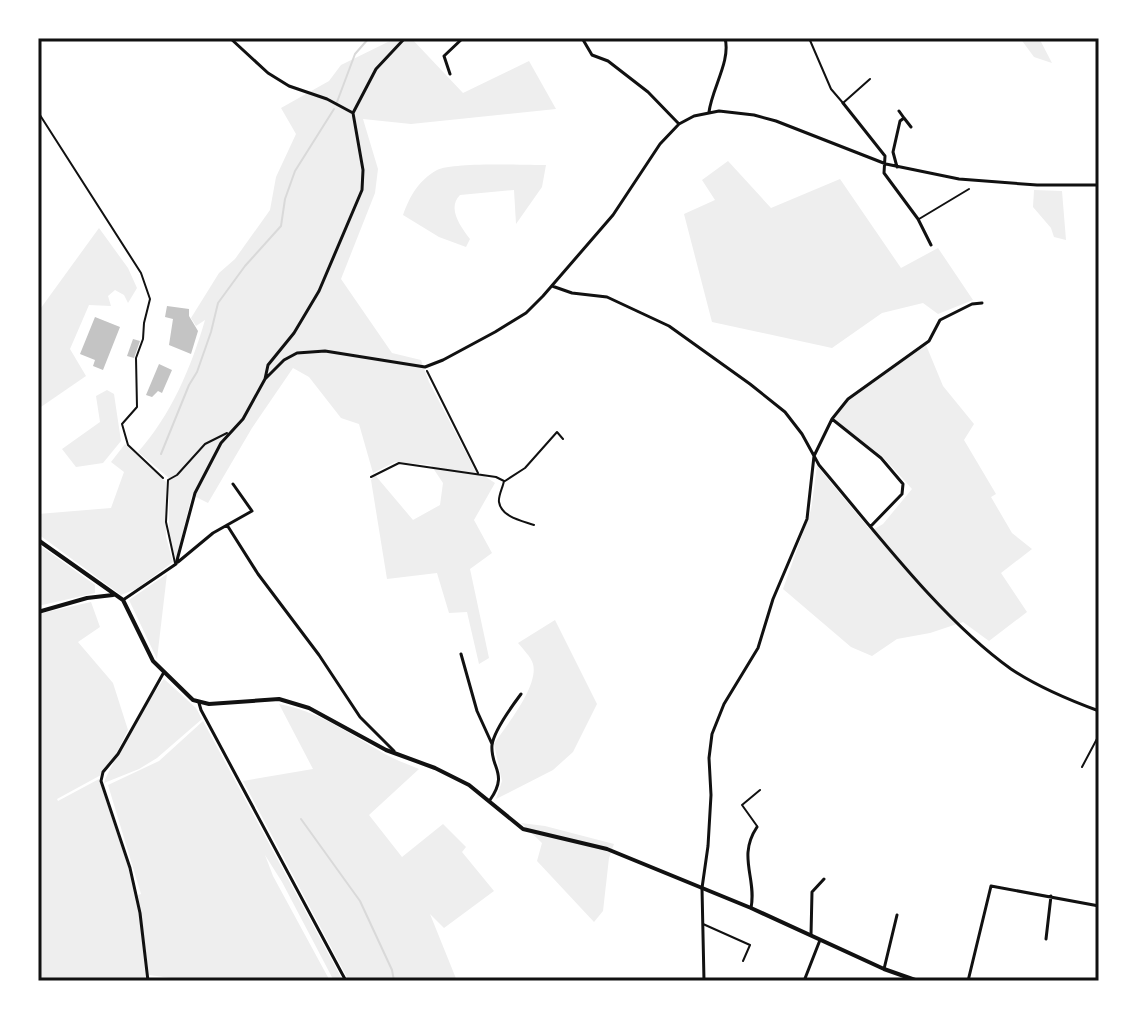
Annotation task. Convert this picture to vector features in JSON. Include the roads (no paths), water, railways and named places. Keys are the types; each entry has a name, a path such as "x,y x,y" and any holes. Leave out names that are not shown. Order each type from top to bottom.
{"street":[{"path":"230,38 268,73 289,86 327,99 353,113"},
{"path":"265,379 268,365 294,333 319,291 362,190 363,170 353,113 376,69 405,38"},
{"path":"450,74 444,56 463,38"},
{"path":"582,38 592,55 608,61 648,92 679,124"},
{"path":"709,112 727,48 725,38"},
{"path":"843,103 885,156 884,173 918,219 931,245"},
{"path":"899,111 911,127"},
{"path":"176,564 195,493 228,433 243,419 265,379 284,360 297,353 312,351 425,367 461,351 526,313 613,215 653,152 679,124 709,112 732,112 776,121 897,167 976,181 1099,185"},
{"path":"897,167 893,152 900,121 904,118"},
{"path":"552,286 562,291 607,297 669,326 750,384 785,412 814,456 871,526 960,625 992,653 1035,683 1099,711"},
{"path":"704,981 702,888 708,846 712,734 724,704 758,648 773,599 807,519 814,456 832,419 848,399 929,341 940,320 972,304 982,303"},
{"path":"832,419 881,458 903,484 902,494 871,526"},
{"path":"123,600 176,564 213,533 252,511 233,484"},
{"path":"227,525 360,717 396,754"},
{"path":"38,540 123,600 147,651 164,672 199,703 346,981"},
{"path":"38,612 87,598 116,595"},
{"path":"461,654 477,711 492,744 499,780 490,800"},
{"path":"148,981 140,913 130,868 101,781 103,772 118,754 164,672"},
{"path":"492,744 507,712 521,694"},
{"path":"199,703 286,700 318,711 396,754 453,776 490,800 523,829 607,849 918,981"},
{"path":"751,908 753,892 747,848 757,827"},
{"path":"811,935 812,892 824,879"},
{"path":"966,981 991,886 1099,906"},
{"path":"1046,939 1051,896"},
{"path":"884,969 897,915"},
{"path":"804,981 820,940"}],"lane":[{"path":"809,38 831,89 843,103 870,79"},
{"path":"918,219 969,189"},
{"path":"176,564 166,522 168,480 177,475 205,444 228,433"},
{"path":"1082,767 1099,735"},
{"path":"757,827 742,805 760,790"},
{"path":"702,924 750,945 743,961"}],"waterway":[{"path":"337,102 355,54 369,38"},
{"path":"161,454 197,372 218,303 245,266 281,226 285,199 295,171 334,109"},
{"path":"301,819 360,901 392,970 394,981"}]}
